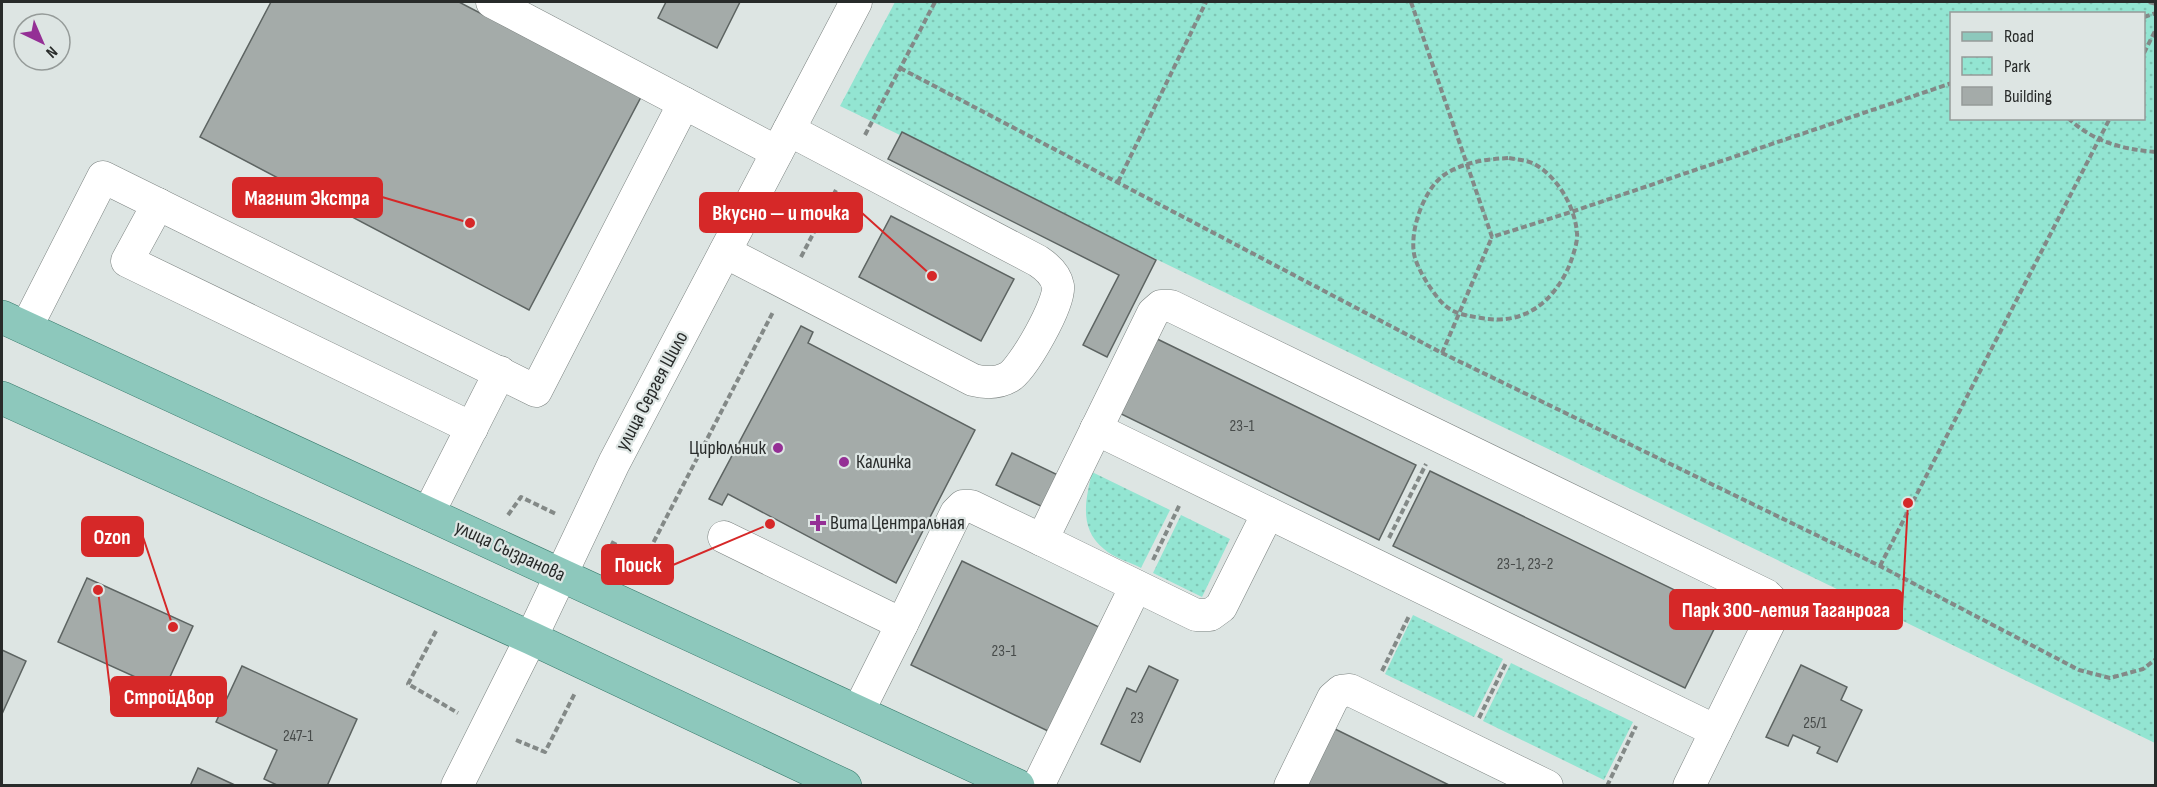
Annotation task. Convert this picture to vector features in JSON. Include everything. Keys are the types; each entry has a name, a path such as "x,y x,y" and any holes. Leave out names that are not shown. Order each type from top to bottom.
{"main road":[{"name":"улица Сызранова","path":"14,323 1018,786"},
{"path":"2,398 531,638 845,786"}],"street":[{"path":"492,2 684,103 783,141 1013,247 1048,268 1058,284 1057,300 1024,362 1015,373 991,383 973,380 725,252"},
{"name":"улица Сергея Шило","path":"457,786 531,638 614,463 856,2"},
{"path":"14,323 103,177 536,391 684,103"},
{"path":"158,204 128,261 472,428"},
{"path":"1042,540 1153,313 1161,306 1171,306 1766,595 1773,602 1773,615 1689,786"},
{"path":"428,514 500,372"},
{"path":"1096,429 1716,731"},
{"path":"858,712 956,513 963,506 971,506 1196,615 1210,615 1221,607 1268,513"},
{"path":"724,537 902,624"},
{"path":"1038,786 1137,587"},
{"path":"1290,786 1333,698 1341,691 1350,690 1547,786"}],"path":[{"path":"1118,182 1206,2"},
{"path":"1411,2 1492,237 1443,353"},
{"path":"2149,2 2156,4"},
{"path":"2145,51 2156,29"},
{"path":"900,68 1443,353 1880,566 2079,670 2110,678 2143,669 2156,659"},
{"path":"1492,237 1950,84"},
{"path":"2071,120 2099,140 2126,150 2156,153"},
{"path":"1880,566 2109,120"},
{"path":"1509,158 1534,163 1551,176 1564,192 1577,234 1573,256 1565,276 1551,297 1530,313 1508,319 1488,320 1458,315 1440,302 1414,257 1413,237 1418,216 1429,192 1443,176 1467,164 1486,159 1509,158"},
{"path":"1376,566 1439,436"},
{"path":"1137,587 1194,477"},
{"path":"1368,699 1422,588"},
{"path":"1466,746 1520,635"},
{"path":"1607,786 1650,698"}],"green space":[{"path":"895,2 2155,2 2155,743 840,106"},
{"path":"1092,472 1170,510 1141,568 1108,552 1090,532 1086,503"},
{"path":"1181,515 1230,539 1202,597 1153,573"},
{"path":"1413,615 1503,659 1474,717 1385,674"},
{"path":"1511,663 1633,722 1604,780 1483,721"}],"building":[{"path":"271,2 459,2 641,97 529,310 200,137"},
{"path":"666,2 740,2 717,48 658,18"},
{"path":"902,132 1156,260 1107,357 1083,345 1119,275 888,159"},
{"path":"891,216 1014,279 981,341 859,277"},
{"name":"Калинка","path":"801,326 813,332 808,343 975,430 896,583 728,494 722,505 709,499"},
{"path":"1149,335 1416,465 1379,540 1113,410"},
{"path":"1012,453 1060,476 1045,508 996,485"},
{"path":"1430,471 1722,613 1685,688 1393,546"},
{"path":"962,561 1101,628 1050,732 911,665"},
{"path":"87,578 193,626 164,690 58,642"},
{"path":"2,650 26,661 2,714"},
{"path":"1801,665 1847,687 1841,700 1862,710 1837,762 1817,753 1820,747 1793,735 1788,746 1766,737"},
{"path":"242,666 357,719 327,786 279,786 264,779 277,750 216,722"},
{"path":"1149,666 1178,680 1140,762 1101,744 1127,688 1136,692"},
{"path":"1333,728 1451,786 1305,786"},
{"path":"198,768 237,786 190,786"}],"place":[{"name":"Магнит Экстра","path":"470,223"},
{"name":"Вкусно — и точка","path":"932,276"},
{"name":"Цирюльник","path":"778,448"},
{"name":"Калинка","path":"844,462"},
{"name":"Парк 300-летия Таганрога","path":"1908,503"},
{"name":"Вита Центральная","path":"818,523"},
{"name":"Поиск","path":"770,524"},
{"name":"СтройДвор","path":"98,590"},
{"name":"Ozon","path":"173,627"}]}
